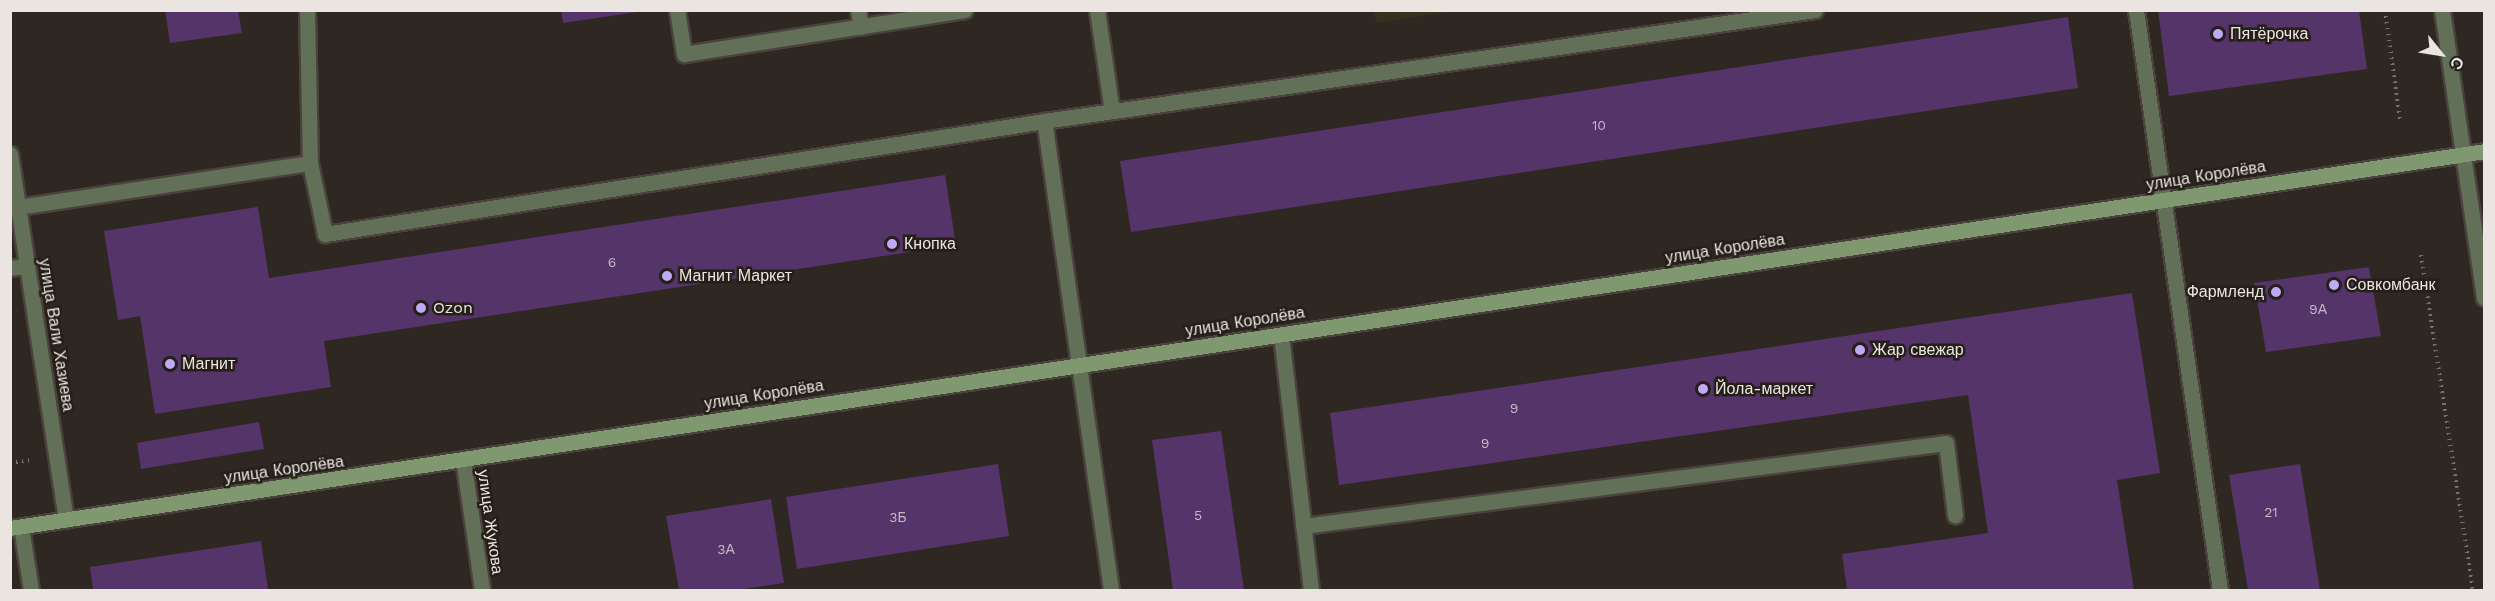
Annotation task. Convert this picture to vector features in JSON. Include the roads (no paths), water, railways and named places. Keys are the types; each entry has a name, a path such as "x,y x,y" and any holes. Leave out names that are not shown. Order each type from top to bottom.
{"street":[{"path":"307,10 310,163 324,234 1044,121 1815,10"},
{"path":"678,10 684,54 965,10"},
{"path":"858,10 861,27"},
{"path":"1097,10 1112,111"},
{"path":"2136,10 2220,591"},
{"path":"2442,10 2460,154 2484,298"},
{"path":"1044,121 1111,591"},
{"name":"улица Королёва","path":"16,528 2484,151"},
{"name":"улица Вали Хазиева","path":"10,154 66,520"},
{"path":"18,207 310,163"},
{"path":"10,268 27,266"},
{"path":"1281,335 1311,591"},
{"path":"1303,526 1946,443 1955,515"},
{"name":"улица Жукова","path":"463,459 482,591"},
{"path":"16,528 30,591"}],"place":[{"name":"Пятёрочка","path":"2218,34"},
{"name":"Кнопка","path":"892,244"},
{"name":"Магнит Маркет","path":"667,276"},
{"name":"Совкомбанк","path":"2334,285"},
{"name":"Фармленд","path":"2276,292"},
{"name":"Ozon","path":"421,308"},
{"name":"Жар свежар","path":"1860,350"},
{"name":"Магнит","path":"170,364"},
{"name":"Йола-маркет","path":"1703,389"}]}
